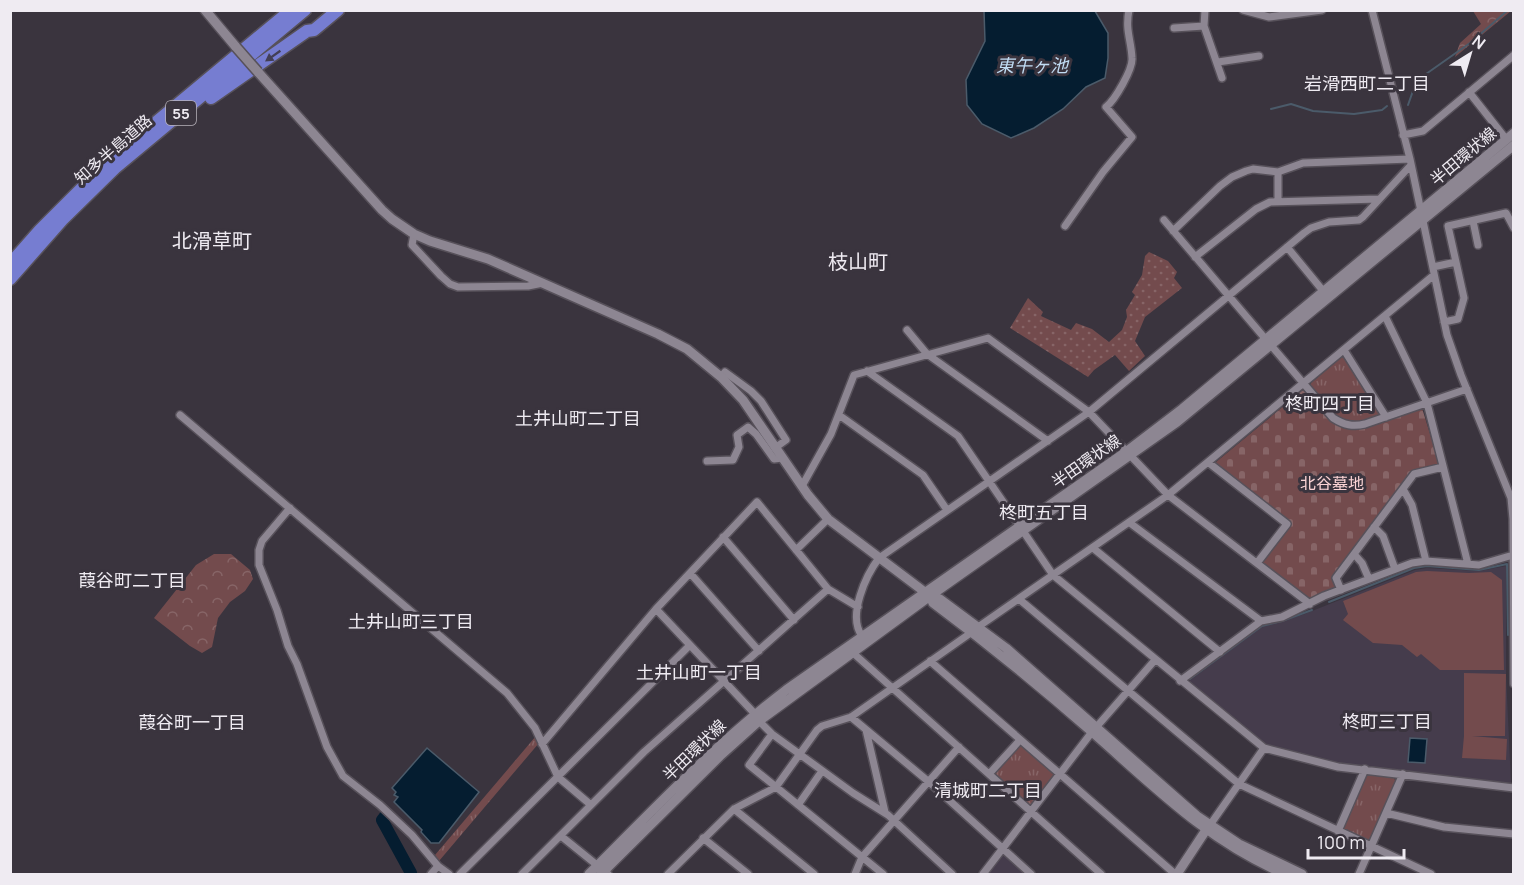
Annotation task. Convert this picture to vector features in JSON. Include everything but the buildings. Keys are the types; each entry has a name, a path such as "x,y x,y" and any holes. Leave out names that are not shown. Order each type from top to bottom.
{"highway":[{"path":"257,40 258,34 283,10"},
{"name":"知多半島道路","path":"10,264 40,230 107,163 291,10"},
{"name":"知多半島道路","path":"10,279 62,220 115,168 305,10"},
{"path":"115,168 307,31 332,10"},
{"path":"307,31 314,30 338,10"}],"main road":[{"path":"204,10 392,219 414,234 430,241 488,259 672,340 704,362 743,400 782,458 828,519 927,594 933,603 975,630 1001,655 1094,729 1235,850 1285,874"},
{"name":"半田環状線","path":"757,718 862,636 927,594 1129,453 1269,342 1512,142"},
{"name":"半田環状線","path":"1269,342 1324,292 1422,215"},
{"name":"半田環状線","path":"589,874 602,872 713,750 852,652 927,594"},
{"path":"1176,874 1208,828"},
{"path":"1208,828 1302,874"}],"street":[{"path":"1065,226 1103,172 1132,137 1106,107 1124,82 1132,61 1126,26 1129,10"},
{"path":"1205,10 1204,26 1222,78"},
{"path":"1243,10 1269,16 1322,10"},
{"path":"1372,10 1410,162 1444,322 1452,350 1511,498 1514,684"},
{"path":"1173,28 1204,26"},
{"path":"1403,135 1423,131 1514,55"},
{"path":"1218,62 1259,56"},
{"path":"1469,92 1512,142"},
{"path":"1173,231 1214,191 1232,177 1253,170 1278,172 1303,163 1410,162"},
{"path":"862,636 858,630 858,607 869,571 879,558 1089,412 1304,233 1321,224 1359,220 1410,162"},
{"path":"1278,172 1278,200"},
{"path":"1195,257 1256,209 1270,202 1379,199"},
{"path":"1444,322 1458,319 1464,298 1448,226 1506,213 1514,228"},
{"path":"1164,220 1333,418 1340,423 1357,426 1467,389"},
{"path":"1473,221 1478,245"},
{"path":"414,234 412,240 414,248 450,284 467,288 528,286 543,283"},
{"path":"1287,247 1324,292"},
{"path":"671,872 734,808 776,787 822,726 851,717 1130,523 1209,463 1385,316 1434,271 1456,262"},
{"path":"1385,316 1427,403 1468,564"},
{"path":"907,330 927,354 1048,441"},
{"path":"802,486 831,434 854,375 988,338 1089,412 1168,495 1310,604"},
{"path":"1344,350 1386,417"},
{"path":"867,371 958,436 1053,575 1264,748 1338,767 1514,788"},
{"path":"721,377 725,372 761,401 786,440 775,448"},
{"path":"180,415 495,682 527,716 558,777 591,805"},
{"path":"838,415 923,475 947,510"},
{"path":"707,461 733,460 739,447 737,435 748,427 774,459 782,458"},
{"path":"1209,463 1287,524 1257,562"},
{"path":"1341,590 1336,578 1414,474 1443,467"},
{"path":"1402,489 1412,505 1426,561"},
{"path":"543,744 657,609 757,502 828,589 858,607"},
{"path":"290,508 262,541 259,550 259,565 327,747 343,776 388,812 448,874"},
{"path":"796,550 828,519"},
{"path":"1130,523 1262,621"},
{"path":"1374,527 1383,536 1395,569"},
{"path":"723,537 794,620"},
{"path":"1093,548 1220,652"},
{"path":"1354,554 1362,563 1369,579"},
{"path":"1180,681 1262,621 1282,617 1395,569 1426,561 1479,565 1513,555"},
{"path":"690,573 759,651"},
{"path":"522,874 644,752 828,589"},
{"path":"1018,599 1239,784 1431,874"},
{"path":"657,609 772,734 853,793 885,812 952,874"},
{"path":"460,874 690,645"},
{"path":"852,652 1101,874"},
{"path":"983,874 1094,729 1155,660"},
{"path":"930,661 1176,874"},
{"path":"851,717 929,782 1031,874"},
{"path":"866,730 885,812"},
{"path":"772,734 749,765 883,874"},
{"path":"989,774 1020,740"},
{"path":"855,874 862,857 959,747"},
{"path":"1208,828 1264,748"},
{"path":"1338,831 1365,770"},
{"path":"798,805 822,771"},
{"path":"1359,874 1403,774"},
{"path":"734,808 814,874"},
{"path":"1386,813 1444,827 1514,834"},
{"path":"561,836 602,872"},
{"path":"704,838 748,874"},
{"path":"431,874 438,866"},
{"path":"671,872 681,874"}],"shaded area":[{"path":"1506,566 1506,675 1511,783 1337,763 1266,744 1189,685 1189,681 1261,627 1302,615 1415,570 1427,568 1479,571"},
{"path":"1003,854 1006,855 1027,874 988,874"}],"green space":[{"path":"1473,11 1511,11 1455,57 1460,43 1481,24"},
{"path":"1149,252 1168,261 1177,272 1174,278 1182,288 1145,317 1135,341 1145,356 1129,371 1115,355 1088,377 1010,328 1028,298 1043,312 1041,316 1071,330 1076,323 1092,329 1109,342 1122,330 1127,317 1126,310 1135,295 1132,292 1142,275 1145,256"},
{"path":"1342,357 1345,358 1380,413 1379,416 1354,421 1339,418 1311,386 1311,383"},
{"name":"北谷墓地","path":"1303,390 1306,390 1334,422 1353,429 1422,408 1439,463 1413,472 1334,578 1337,585 1335,588 1312,598 1263,563 1291,523 1216,465 1216,462"},
{"path":"214,554 231,554 250,570 253,579 245,591 230,602 218,618 212,647 202,653 154,618 196,565"},
{"path":"1416,572 1491,572 1502,580 1504,670 1440,670 1421,654 1417,657 1402,645 1373,643 1343,620 1348,614 1343,601"},
{"path":"1464,673 1506,674 1505,736 1472,736 1507,739 1506,760 1462,758"},
{"path":"536,736 539,743 439,861 435,855"},
{"path":"1018,745 1021,745 1054,775 1031,805 1028,805 994,775 994,772"},
{"path":"1367,775 1394,778 1396,782 1370,841 1367,842 1343,830 1342,827 1364,777"}],"water":[{"name":"東午ヶ池","path":"984,11 1095,11 1108,33 1105,78 1086,87 1063,109 1034,128 1011,138 982,124 967,105 966,80 985,41"},
{"path":"1410,738 1427,739 1425,763 1408,762"},
{"path":"427,748 479,792 439,843 431,843 421,832 422,830 394,802 398,797 394,795 396,792 392,788"}],"waterway":[{"path":"1408,105 1414,88 1426,74 1470,43 1508,10"},
{"path":"1271,109 1291,104 1313,111 1354,114 1382,110 1387,106"},
{"path":"1329,602 1414,568 1427,566 1479,570 1507,564 1508,635"},
{"path":"1190,679 1262,626 1312,610"},
{"path":"385,816 382,820 410,874"}],"district":[{"name":"岩滑西町二丁目","path":"1367,83"},
{"name":"北滑草町","path":"212,240"},
{"name":"枝山町","path":"858,261"},
{"name":"柊町四丁目","path":"1330,403"},
{"name":"土井山町二丁目","path":"578,418"},
{"name":"柊町五丁目","path":"1044,512"},
{"name":"葭谷町二丁目","path":"132,580"},
{"name":"土井山町三丁目","path":"411,621"},
{"name":"土井山町一丁目","path":"699,672"},
{"name":"柊町三丁目","path":"1387,721"},
{"name":"葭谷町一丁目","path":"192,722"},
{"name":"清城町二丁目","path":"988,790"}]}
